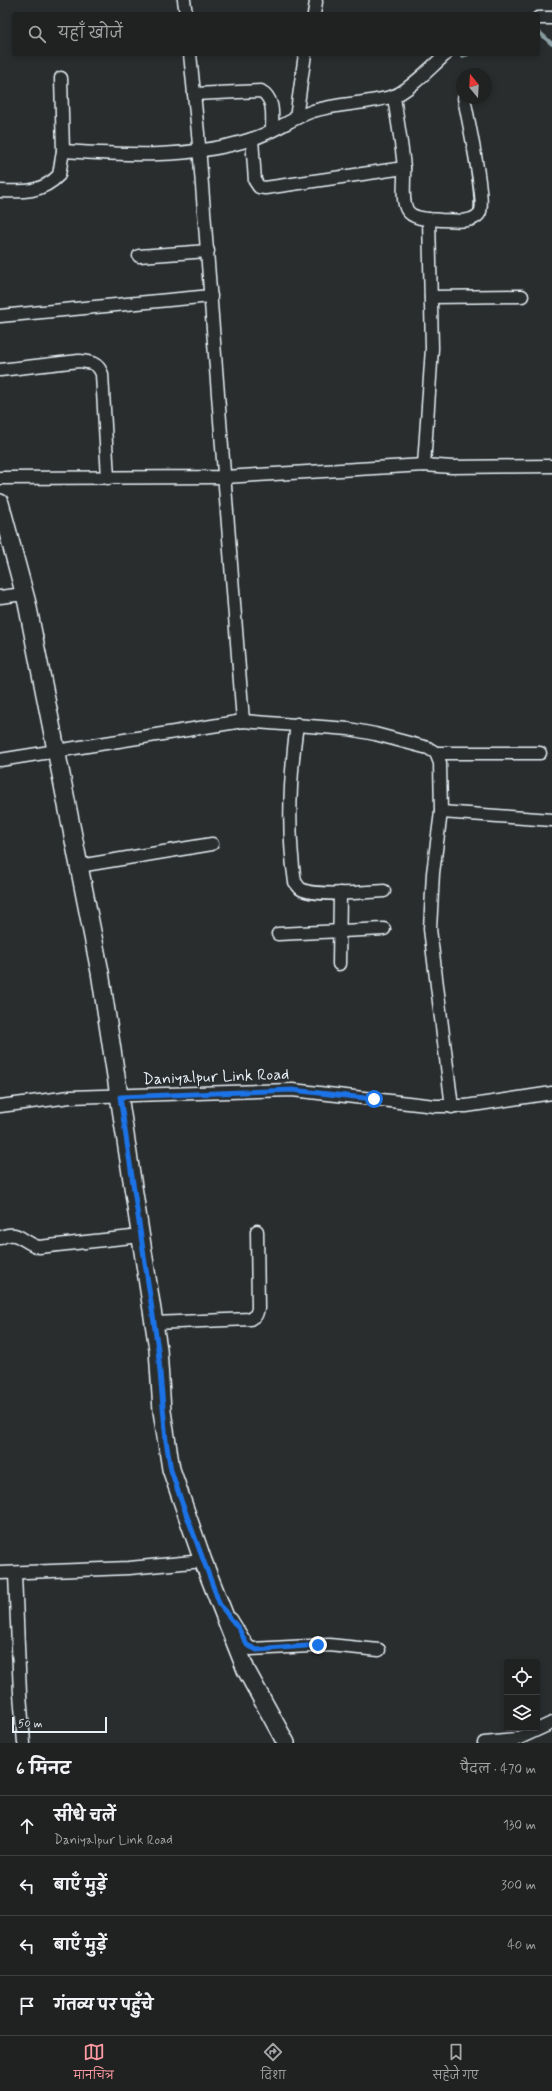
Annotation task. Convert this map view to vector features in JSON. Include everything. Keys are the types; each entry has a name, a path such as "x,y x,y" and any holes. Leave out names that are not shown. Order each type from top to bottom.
{"street":[{"path":"184,0 186,12"},
{"path":"314,12 316,2"},
{"path":"540,18 552,18"},
{"path":"190,56 208,251 243,721"},
{"path":"296,118 305,56"},
{"path":"63,151 127,155 200,152 252,138 314,111 394,96 408,87 444,56"},
{"path":"0,191 32,191 55,180 60,170 63,151 61,78"},
{"path":"194,94 261,91 268,95 271,102 272,130"},
{"path":"394,96 404,168 407,209 412,215 429,219 461,220 472,218 481,213 479,184 465,104"},
{"path":"252,138 256,181 259,186 265,188 404,168"},
{"path":"424,465 432,348 429,219"},
{"path":"139,256 208,251"},
{"path":"0,316 211,296"},
{"path":"431,298 522,296"},
{"path":"0,370 79,361 92,362 99,366 102,374 108,478"},
{"path":"0,478 225,477 424,465 452,467 552,466"},
{"path":"0,503 24,594 100,972 154,1324 162,1411 171,1470 203,1561 246,1670 286,1743"},
{"path":"0,597 24,594"},
{"path":"0,760 243,721 297,724 375,734 428,748 436,753 540,753"},
{"path":"297,724 291,767 291,817 296,882 301,889 310,891 340,893 384,891"},
{"path":"436,753 440,763 441,812 433,873 430,929 452,1107"},
{"path":"441,812 552,820"},
{"path":"79,866 212,844"},
{"path":"339,964 340,893"},
{"path":"278,934 384,929"},
{"name":"Daniyalpur Link Road","path":"0,1106 70,1097 120,1097 292,1090 452,1107 552,1093"},
{"path":"154,1324 250,1319 256,1315 258,1309 256,1231"},
{"path":"0,1238 9,1234 14,1234 32,1246 39,1247 140,1236"},
{"path":"0,1573 15,1574 129,1568 203,1561"},
{"path":"15,1574 24,1743"},
{"path":"220,1605 239,1629 247,1645 252,1649 324,1645 379,1650"},
{"path":"484,1743 515,1740 552,1723"}],"waterway":[{"path":"540,33 552,44"}],"route":[{"path":"318,1645 257,1650 252,1649 247,1645 239,1629 220,1605 203,1561 171,1470 162,1411 158,1349 120,1097 292,1090 374,1099"}]}
